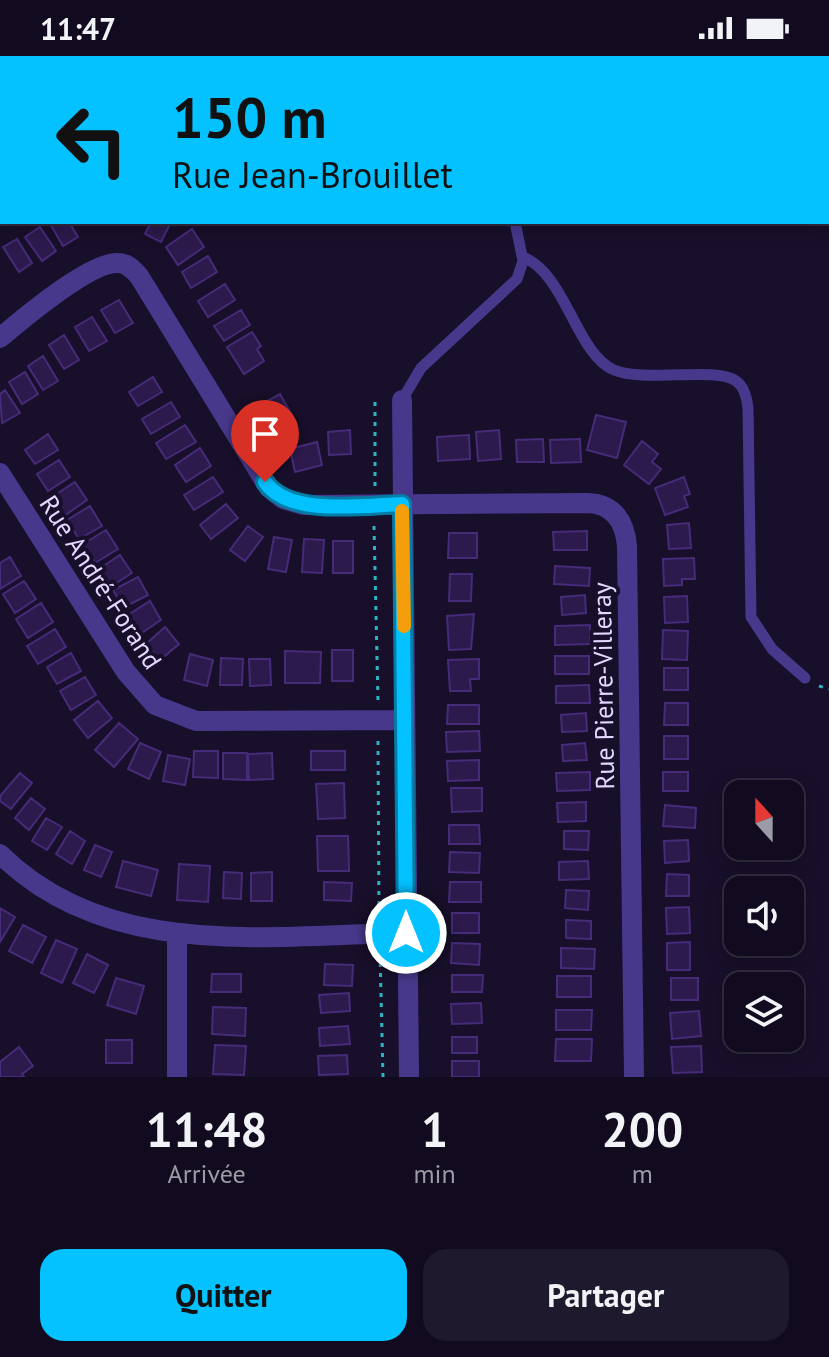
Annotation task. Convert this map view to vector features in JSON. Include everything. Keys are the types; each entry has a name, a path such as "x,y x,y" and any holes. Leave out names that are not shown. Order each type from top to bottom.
{"street":[{"name":"Rue Pierre-Villeray","path":"0,338 43,302 98,269 115,262 125,264 139,276 273,492 290,502 303,505 597,503 610,509 623,524 627,546 634,1077"},
{"path":"402,400 409,1077"},
{"name":"Rue André-Forand","path":"0,473 126,672 155,705 182,718 203,721 405,720"},
{"path":"0,854 33,882 78,907 137,928 177,935 406,933"},
{"path":"177,935 177,1077"}],"lane":[{"path":"402,400 421,368 517,279 523,257 515,224"},
{"path":"523,257 543,269 607,366 632,375 729,378 742,388 748,408 751,617 772,649 805,678"}],"path":[{"path":"375,399 375,481"},
{"path":"374,526 378,697"},
{"path":"378,743 379,908"},
{"path":"380,958 383,1077"}],"building":[{"path":"50,224 70,224 78,237 63,246"},
{"path":"150,224 170,224 161,242 145,234"},
{"path":"40,227 56,251 42,261 25,237"},
{"path":"192,229 204,247 178,265 166,247"},
{"path":"17,239 32,263 19,272 3,247"},
{"path":"208,256 217,272 191,288 182,272"},
{"path":"225,284 235,300 208,317 198,301"},
{"path":"119,300 133,323 115,333 101,310"},
{"path":"241,310 250,325 224,341 214,326"},
{"path":"92,317 107,341 89,351 75,327"},
{"path":"252,332 261,346 257,349 264,361 244,374 227,347"},
{"path":"64,335 79,360 64,369 49,345"},
{"path":"43,356 58,381 43,390 28,366"},
{"path":"25,372 38,394 22,404 9,382"},
{"path":"153,377 162,392 138,406 129,392"},
{"path":"5,390 20,413 2,423 0,394"},
{"path":"280,394 297,424 278,436 260,405"},
{"path":"171,402 180,417 151,434 142,419"},
{"path":"596,415 626,422 617,458 587,450"},
{"path":"185,425 196,442 166,459 156,443"},
{"path":"350,430 351,454 329,455 328,432"},
{"path":"499,430 501,459 478,461 476,432"},
{"path":"48,434 58,450 35,464 25,450"},
{"path":"469,435 470,459 438,461 437,437"},
{"path":"543,439 544,462 517,462 516,440"},
{"path":"580,439 581,462 551,463 550,440"},
{"path":"642,441 658,454 652,462 661,469 649,484 624,465"},
{"path":"317,442 322,465 295,472 290,449"},
{"path":"200,448 211,466 186,482 175,465"},
{"path":"59,460 70,477 48,491 37,474"},
{"path":"213,477 223,492 194,510 184,495"},
{"path":"684,477 690,494 684,496 688,507 665,515 655,488"},
{"path":"75,482 87,500 64,516 52,497"},
{"path":"226,504 238,518 211,539 200,525"},
{"path":"90,506 102,526 79,539 67,520"},
{"path":"689,523 691,548 669,549 667,525"},
{"path":"248,526 263,537 245,561 230,550"},
{"path":"106,530 118,549 95,563 83,544"},
{"path":"587,531 587,550 554,550 553,532"},
{"path":"449,533 477,533 477,558 448,558"},
{"path":"274,537 292,540 286,572 268,569"},
{"path":"304,539 324,540 322,573 302,572"},
{"path":"333,541 353,541 353,573 333,573"},
{"path":"120,555 132,573 110,587 99,569"},
{"path":"10,557 21,576 0,589 0,563"},
{"path":"694,558 695,579 682,579 682,585 664,586 663,559"},
{"path":"555,566 590,568 589,586 554,584"},
{"path":"450,574 472,574 471,601 449,601"},
{"path":"138,577 148,595 123,608 113,590"},
{"path":"24,581 36,599 15,613 3,594"},
{"path":"585,595 586,613 562,615 561,597"},
{"path":"687,596 688,622 665,623 664,597"},
{"path":"150,601 161,620 140,634 128,615"},
{"path":"41,603 53,622 28,638 16,619"},
{"path":"474,614 471,649 449,650 447,616"},
{"path":"590,625 590,644 555,645 555,626"},
{"path":"165,627 179,644 160,660 146,644"},
{"path":"55,629 66,647 38,664 27,646"},
{"path":"663,630 688,631 687,660 662,659"},
{"path":"332,650 353,650 353,681 332,681"},
{"path":"285,651 321,652 320,683 285,683"},
{"path":"71,653 81,671 57,684 47,667"},
{"path":"190,654 213,660 207,686 184,680"},
{"path":"555,656 589,656 589,674 555,674"},
{"path":"221,658 243,659 242,685 220,685"},
{"path":"249,659 270,659 271,685 250,686"},
{"path":"479,659 479,679 470,679 471,691 450,691 448,660"},
{"path":"664,668 688,668 688,690 664,690"},
{"path":"85,677 96,695 71,710 60,691"},
{"path":"589,685 590,703 556,703 556,686"},
{"path":"98,701 112,718 88,738 74,720"},
{"path":"665,703 688,703 688,725 664,725"},
{"path":"448,705 479,705 479,724 447,724"},
{"path":"586,713 587,731 562,732 561,715"},
{"path":"119,723 138,739 114,767 95,750"},
{"path":"479,731 480,751 447,752 446,732"},
{"path":"664,736 688,736 688,759 664,759"},
{"path":"140,743 161,752 149,779 128,769"},
{"path":"585,743 587,760 563,761 562,745"},
{"path":"194,751 218,751 218,778 193,777"},
{"path":"311,751 345,751 345,770 311,770"},
{"path":"223,753 247,753 247,780 223,779"},
{"path":"272,753 273,779 249,780 248,754"},
{"path":"168,755 190,759 185,785 163,781"},
{"path":"479,760 479,780 448,781 447,761"},
{"path":"590,772 590,790 557,791 556,773"},
{"path":"663,772 688,772 688,791 663,791"},
{"path":"20,773 32,783 11,809 0,801 0,796"},
{"path":"344,783 345,818 318,819 316,784"},
{"path":"451,788 482,788 482,811 452,812"},
{"path":"31,798 45,809 29,830 15,818"},
{"path":"586,802 586,821 558,822 557,803"},
{"path":"665,805 696,808 695,828 663,826"},
{"path":"46,818 62,827 47,850 32,841"},
{"path":"449,825 479,825 480,844 449,844"},
{"path":"70,831 85,841 72,864 56,854"},
{"path":"564,831 589,831 588,850 564,849"},
{"path":"317,836 348,836 349,871 318,871"},
{"path":"688,840 689,861 665,863 664,841"},
{"path":"95,845 112,852 101,877 84,870"},
{"path":"450,852 480,853 479,873 449,872"},
{"path":"123,861 158,870 151,896 116,887"},
{"path":"588,861 589,879 559,880 559,862"},
{"path":"179,864 210,866 208,902 177,900"},
{"path":"224,872 242,873 241,899 223,898"},
{"path":"272,872 272,901 251,901 251,873"},
{"path":"667,874 689,875 689,896 666,896"},
{"path":"324,882 352,883 351,901 324,900"},
{"path":"450,882 481,882 481,902 449,902"},
{"path":"566,890 589,891 588,910 565,908"},
{"path":"689,907 690,933 667,934 666,908"},
{"path":"0,908 15,917 0,942"},
{"path":"452,913 479,913 479,933 452,933"},
{"path":"566,920 591,921 591,939 566,938"},
{"path":"23,925 46,937 32,963 9,951"},
{"path":"56,940 77,949 62,983 41,973"},
{"path":"690,942 690,970 667,970 667,943"},
{"path":"452,943 480,944 479,965 451,963"},
{"path":"561,948 595,949 594,969 561,968"},
{"path":"87,954 108,965 94,993 73,983"},
{"path":"325,964 353,965 352,986 324,985"},
{"path":"212,974 241,974 241,992 211,992"},
{"path":"452,975 483,975 482,992 452,992"},
{"path":"557,976 591,976 591,997 557,997"},
{"path":"116,978 144,986 136,1014 107,1005"},
{"path":"671,978 698,978 698,1000 671,1000"},
{"path":"349,993 350,1011 321,1013 319,995"},
{"path":"481,1003 482,1023 452,1024 451,1004"},
{"path":"213,1007 246,1008 245,1036 212,1034"},
{"path":"556,1010 592,1010 591,1030 556,1030"},
{"path":"699,1011 701,1036 672,1039 670,1013"},
{"path":"348,1026 350,1044 320,1046 319,1028"},
{"path":"452,1037 477,1037 477,1053 452,1053"},
{"path":"556,1039 592,1039 591,1061 555,1061"},
{"path":"106,1040 132,1040 132,1063 106,1063"},
{"path":"215,1045 246,1046 244,1075 213,1074"},
{"path":"701,1046 702,1072 673,1073 671,1047"},
{"path":"19,1047 33,1066 22,1074 24,1077 0,1077 0,1062"},
{"path":"347,1055 348,1074 319,1075 318,1056"},
{"path":"452,1061 479,1061 479,1077 452,1077"}],"slow traffic":[{"path":"402,511 404,626"}],"route":[{"path":"265,482 277,496 296,504 402,504 406,933"}]}
